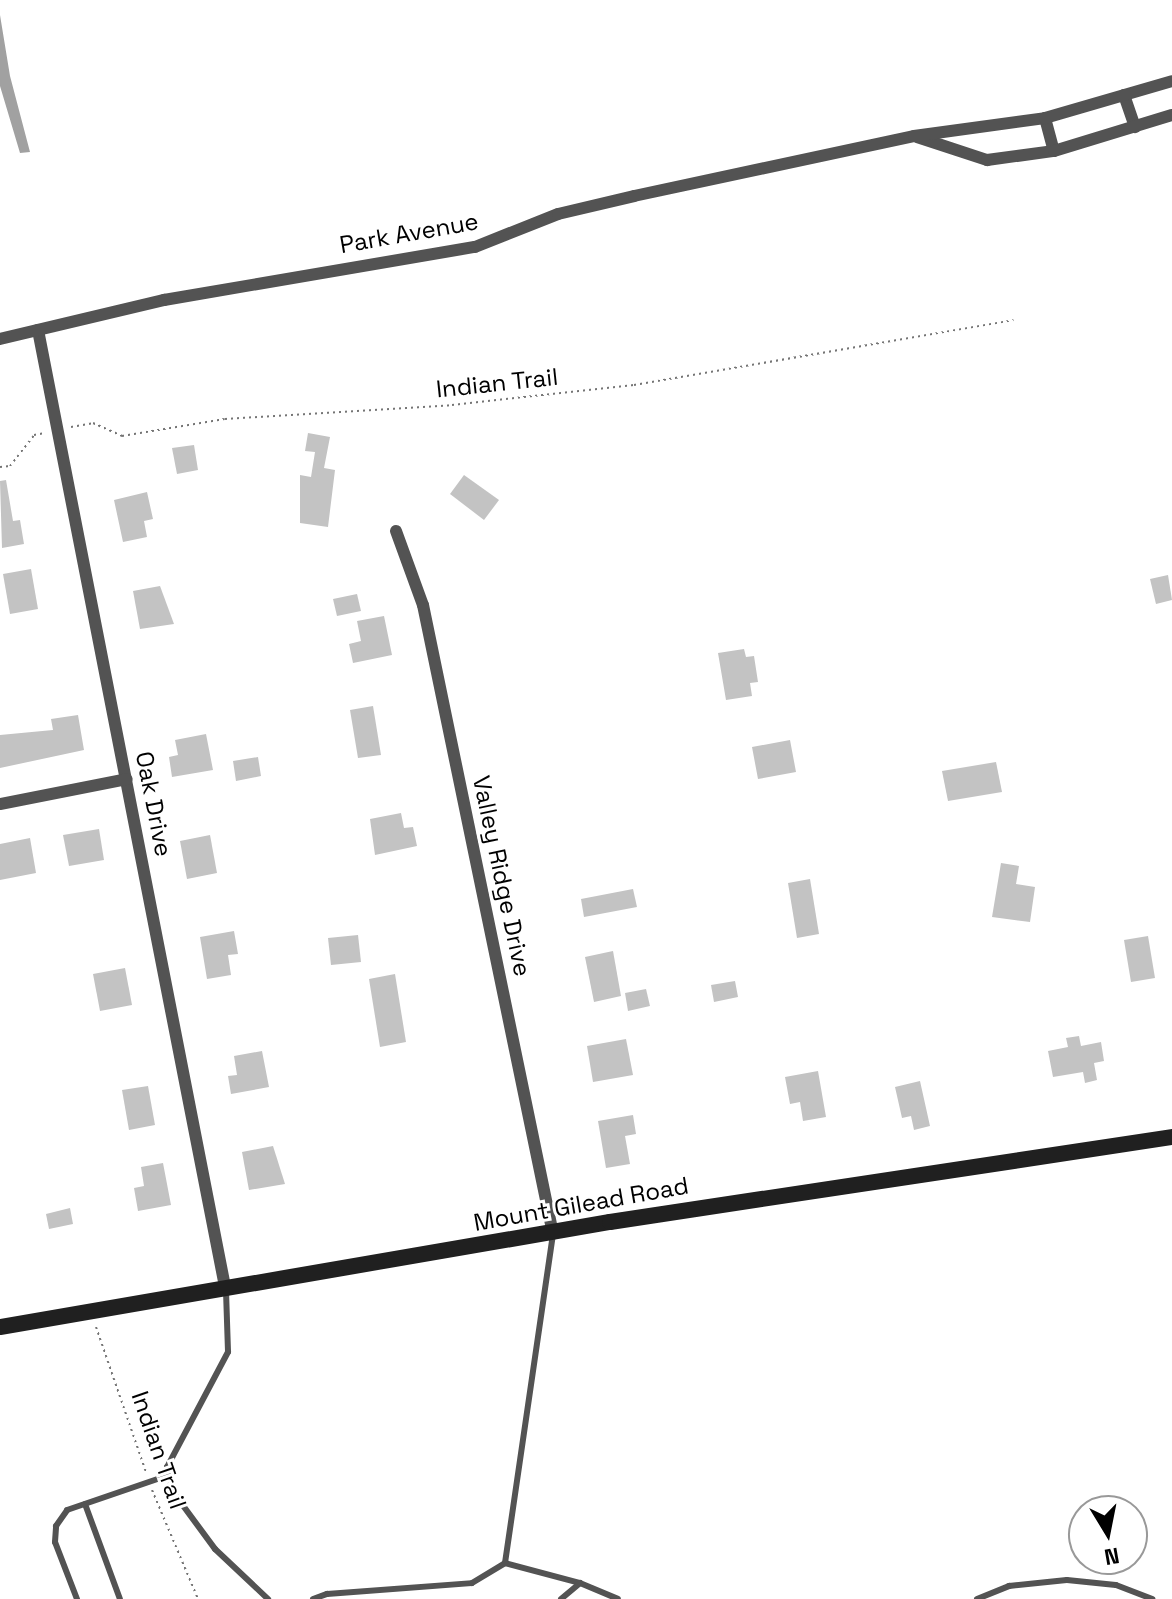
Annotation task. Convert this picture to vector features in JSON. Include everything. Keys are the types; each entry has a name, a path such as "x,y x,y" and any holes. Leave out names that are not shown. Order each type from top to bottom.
{"main road":[{"name":"Mount Gilead Road","path":"0,1327 993,1161 1172,1137"}],"street":[{"name":"Park Avenue","path":"0,339 179,297 475,247 558,214 914,136 1045,118 1172,81"},
{"path":"1124,95 1135,127"},
{"path":"914,136 987,160 1054,151 1172,115"},
{"path":"1045,118 1054,151"},
{"name":"Oak Drive","path":"38,330 225,1287"},
{"name":"Valley Ridge Drive","path":"396,531 423,605 553,1234"},
{"path":"0,804 127,779"}],"lane":[{"path":"505,1563 553,1234"},
{"path":"225,1287 228,1352 174,1446 169,1475 173,1492 215,1549 268,1599"},
{"path":"77,1599 55,1542 56,1526 67,1510 169,1475"},
{"path":"85,1504 120,1599"},
{"path":"313,1599 327,1594 472,1583 505,1563 580,1583 618,1599"},
{"path":"977,1599 1009,1586 1067,1580 1116,1585 1152,1599"},
{"path":"561,1599 580,1583"}],"path":[{"name":"Indian Trail","path":"0,467 10,466 34,435 93,423 122,436 225,419 452,405 634,385 1013,320"},
{"name":"Indian Trail","path":"92,1310 149,1481 198,1599"}],"shaded area":[{"path":"0,15 10,76 30,152 20,153 0,86"}],"building":[{"path":"308,433 330,437 324,468 335,470 328,527 300,523 300,475 311,477 315,452 305,451"},
{"path":"194,445 198,470 177,474 172,448"},
{"path":"464,475 499,500 484,520 450,494"},
{"path":"6,480 13,521 20,520 24,544 2,548 0,481"},
{"path":"147,492 153,519 144,521 147,537 123,542 114,500"},
{"path":"31,569 38,609 10,614 3,574"},
{"path":"1168,575 1172,600 1156,604 1150,579"},
{"path":"160,586 174,624 140,629 133,591"},
{"path":"357,594 361,611 337,616 333,599"},
{"path":"384,616 392,655 353,663 349,644 361,641 357,621"},
{"path":"744,649 746,657 754,656 758,682 750,683 752,696 726,700 718,653"},
{"path":"373,706 381,755 358,758 350,710"},
{"path":"78,715 84,750 0,768 0,735 53,730 51,719"},
{"path":"206,734 213,770 172,777 169,757 178,755 175,740"},
{"path":"790,740 796,772 758,779 752,747"},
{"path":"258,757 261,776 236,781 233,761"},
{"path":"996,762 1002,792 948,801 942,771"},
{"path":"401,813 404,828 413,827 417,846 375,855 370,819"},
{"path":"99,829 104,860 69,866 63,835"},
{"path":"210,835 217,873 187,879 180,841"},
{"path":"30,838 36,873 0,880 0,844"},
{"path":"1001,863 1019,866 1016,884 1035,887 1030,922 992,917"},
{"path":"810,879 819,934 797,938 788,883"},
{"path":"633,889 637,907 584,917 581,899"},
{"path":"234,931 238,954 228,955 231,975 207,979 200,937"},
{"path":"358,935 361,962 331,965 328,938"},
{"path":"1148,936 1155,978 1131,982 1124,940"},
{"path":"613,951 621,996 594,1002 585,957"},
{"path":"125,968 132,1005 100,1011 93,974"},
{"path":"395,974 406,1042 380,1047 369,979"},
{"path":"735,981 738,997 714,1002 711,985"},
{"path":"646,989 650,1006 628,1011 625,993"},
{"path":"1079,1036 1081,1046 1101,1042 1104,1061 1094,1063 1097,1080 1085,1083 1083,1072 1053,1077 1048,1051 1068,1047 1066,1038"},
{"path":"626,1039 633,1075 593,1082 587,1046"},
{"path":"262,1051 269,1087 231,1094 228,1076 237,1075 234,1056"},
{"path":"818,1071 826,1117 803,1121 800,1102 790,1104 785,1077"},
{"path":"920,1081 930,1126 914,1130 911,1116 902,1118 895,1087"},
{"path":"148,1086 155,1125 129,1130 122,1090"},
{"path":"633,1115 636,1134 625,1136 630,1164 606,1168 598,1121"},
{"path":"273,1146 285,1184 249,1190 242,1152"},
{"path":"163,1163 171,1205 138,1211 134,1188 144,1186 141,1167"},
{"path":"70,1208 73,1224 49,1229 46,1214"}]}
